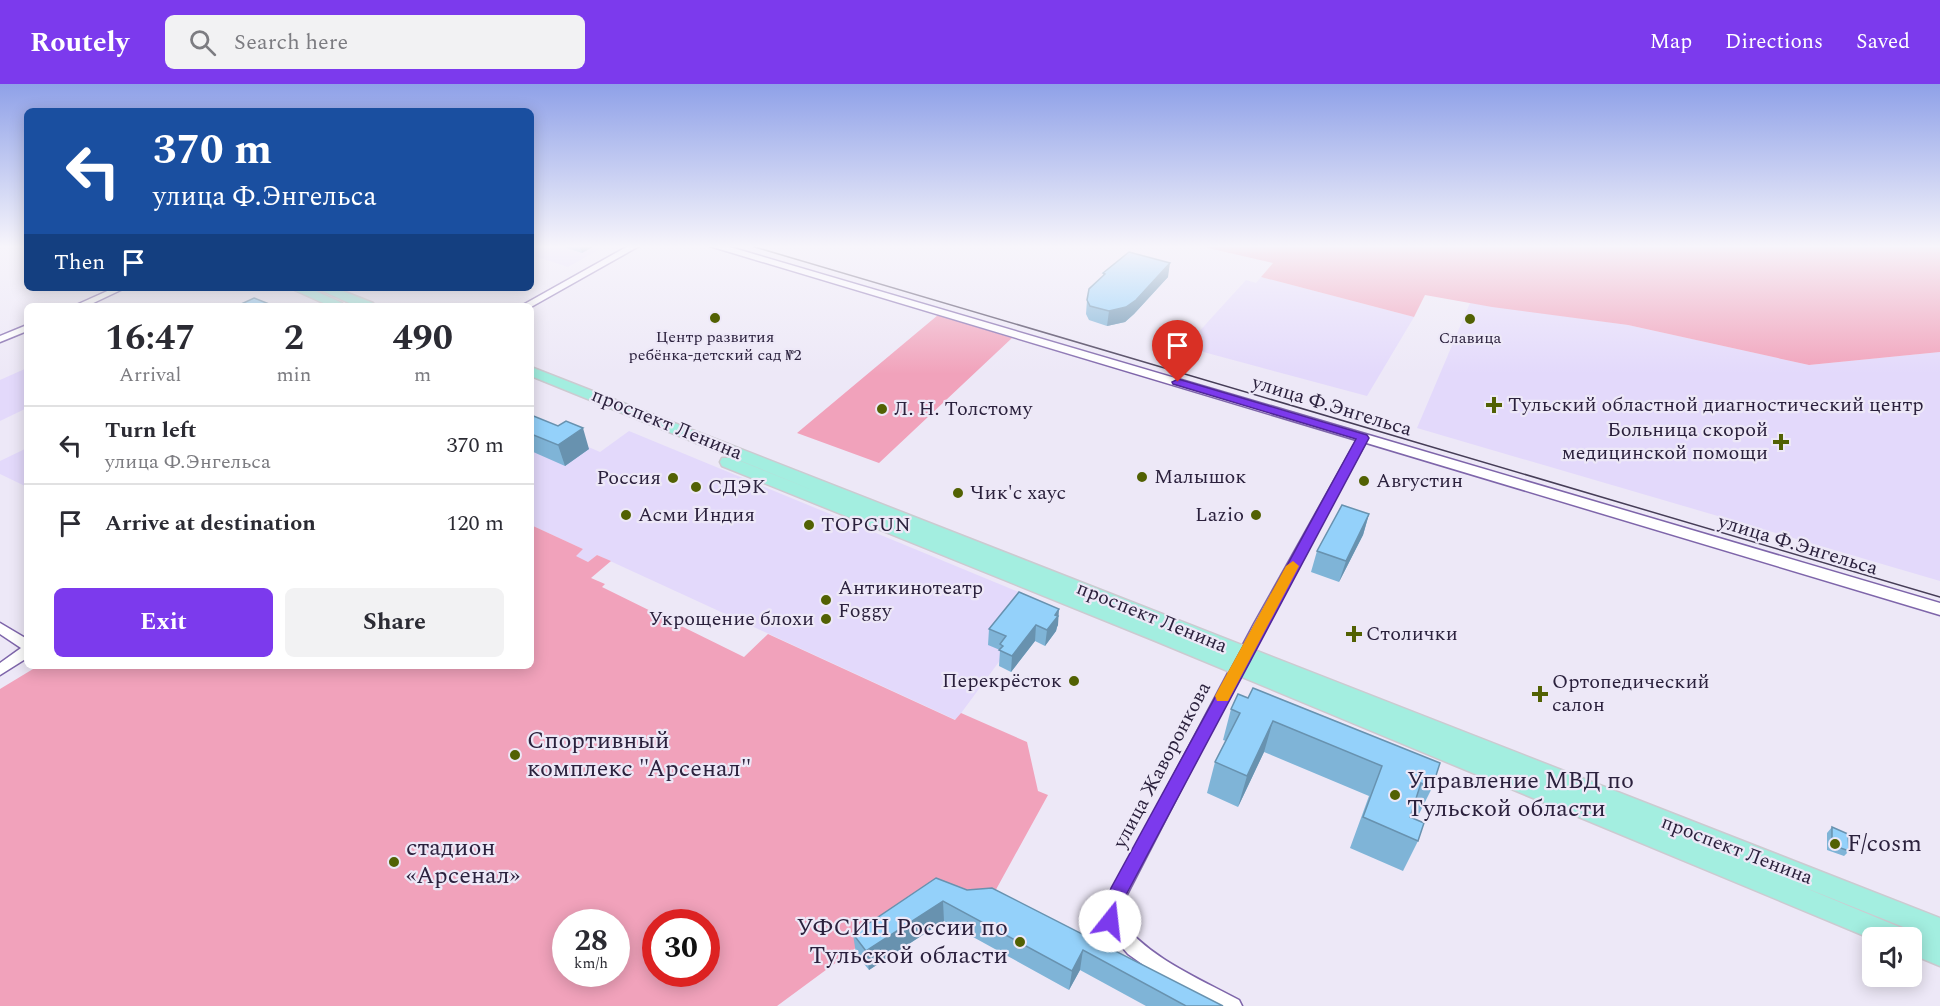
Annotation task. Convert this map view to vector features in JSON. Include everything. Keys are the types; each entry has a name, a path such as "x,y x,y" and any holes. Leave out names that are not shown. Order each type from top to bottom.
{"main road":[{"path":"304,291 334,303"},
{"path":"330,291 360,303"},
{"name":"проспект Ленина","path":"534,371 1241,661 1873,927"},
{"name":"проспект Ленина","path":"534,382 1241,661 1940,930"},
{"path":"1922,947 1940,954"}],"street":[{"path":"531,303 559,288"},
{"name":"улица Ф.Энгельса","path":"856,288 1940,609"},
{"path":"86,303 115,291"},
{"path":"0,339 24,329"},
{"name":"улица Жаворонкова","path":"1233,1006 1136,952 1119,935 1110,921 1112,907 1241,661 1363,438"},
{"path":"0,628 24,644"},
{"path":"0,670 24,653"}],"shaded area":[{"path":"1239,288 1303,288 1414,317 1367,396 1185,347"},
{"path":"1303,288 1940,288 1940,352 1809,365 1628,325 1492,307 1425,295 1414,317"},
{"name":"Больница скорой медицинской помощи","path":"1470,303 1628,325 1809,365 1940,352 1940,581 1417,428"},
{"path":"938,315 1012,338 879,463 797,433"},
{"path":"24,369 24,409 0,421 0,380"},
{"path":"534,423 600,452 629,431 1043,602 956,720 597,555 588,562 575,556 583,549 534,526"},
{"path":"24,449 24,486 0,474 0,461"},
{"name":"Спортивный комплекс \"Арсенал\"","path":"534,526 583,549 576,556 588,562 597,555 611,561 591,578 605,584 602,587 744,657 768,634 955,720 961,713 1027,742 1038,791 1048,795 993,895 929,894 777,1006 0,1006 0,689 33,669 534,669"}],"building":[{"path":"1147,288 1126,307 1109,311 1090,306 1087,300 1089,289"},
{"path":"254,298 266,303 243,303"},
{"path":"534,416 558,426 566,421 583,428 558,445 534,435"},
{"path":"1342,505 1369,514 1346,561 1317,551"},
{"path":"1019,592 1059,609 1055,615 1058,616 1047,630 1036,625 1012,656 999,650 1006,636 989,629"},
{"path":"1253,688 1440,763 1432,788 1421,783 1410,817 1424,823 1418,841 1363,817 1382,766 1273,721 1247,776 1215,762 1240,713 1231,709 1238,694 1248,698"},
{"path":"1832,827 1848,834 1849,851 1832,845"},
{"path":"936,878 967,890 992,888 1223,1006 1186,1006 1083,950 1072,971 943,901 866,951 853,934"}],"tram line":[{"path":"894,288 1940,597"}],"slow traffic":[{"path":"1223,696 1293,566"}],"place":[{"name":"Центр развития ребёнка-детский сад №2","path":"715,318"},
{"name":"Славица","path":"1470,319"},
{"name":"Тульский областной диагностический центр","path":"1494,405"},
{"name":"Л. Н. Толстому","path":"882,409"},
{"name":"Больница скорой медицинской помощи","path":"1781,442"},
{"name":"Малышок","path":"1142,477"},
{"name":"Россия","path":"673,478"},
{"name":"Августин","path":"1364,481"},
{"name":"СДЭК","path":"696,487"},
{"name":"Чик'с хаус","path":"958,493"},
{"name":"Асми Индия","path":"626,515"},
{"name":"Lazio","path":"1256,515"},
{"name":"TOPGUN","path":"809,525"},
{"name":"Антикинотеатр Foggy","path":"826,600"},
{"name":"Укрощение блохи","path":"826,619"},
{"name":"Столички","path":"1354,634"},
{"name":"Перекрёсток","path":"1074,681"},
{"name":"Ортопедический салон","path":"1540,694"},
{"name":"Спортивный комплекс \"Арсенал\"","path":"515,755"},
{"name":"Управление МВД по Тульской области","path":"1395,795"},
{"name":"F/cosm","path":"1835,844"},
{"name":"стадион «Арсенал»","path":"394,862"},
{"name":"УФСИН России по Тульской области","path":"1020,942"}],"route":[{"path":"1110,921 1117,894 1260,624 1363,438 1178,382"}]}
